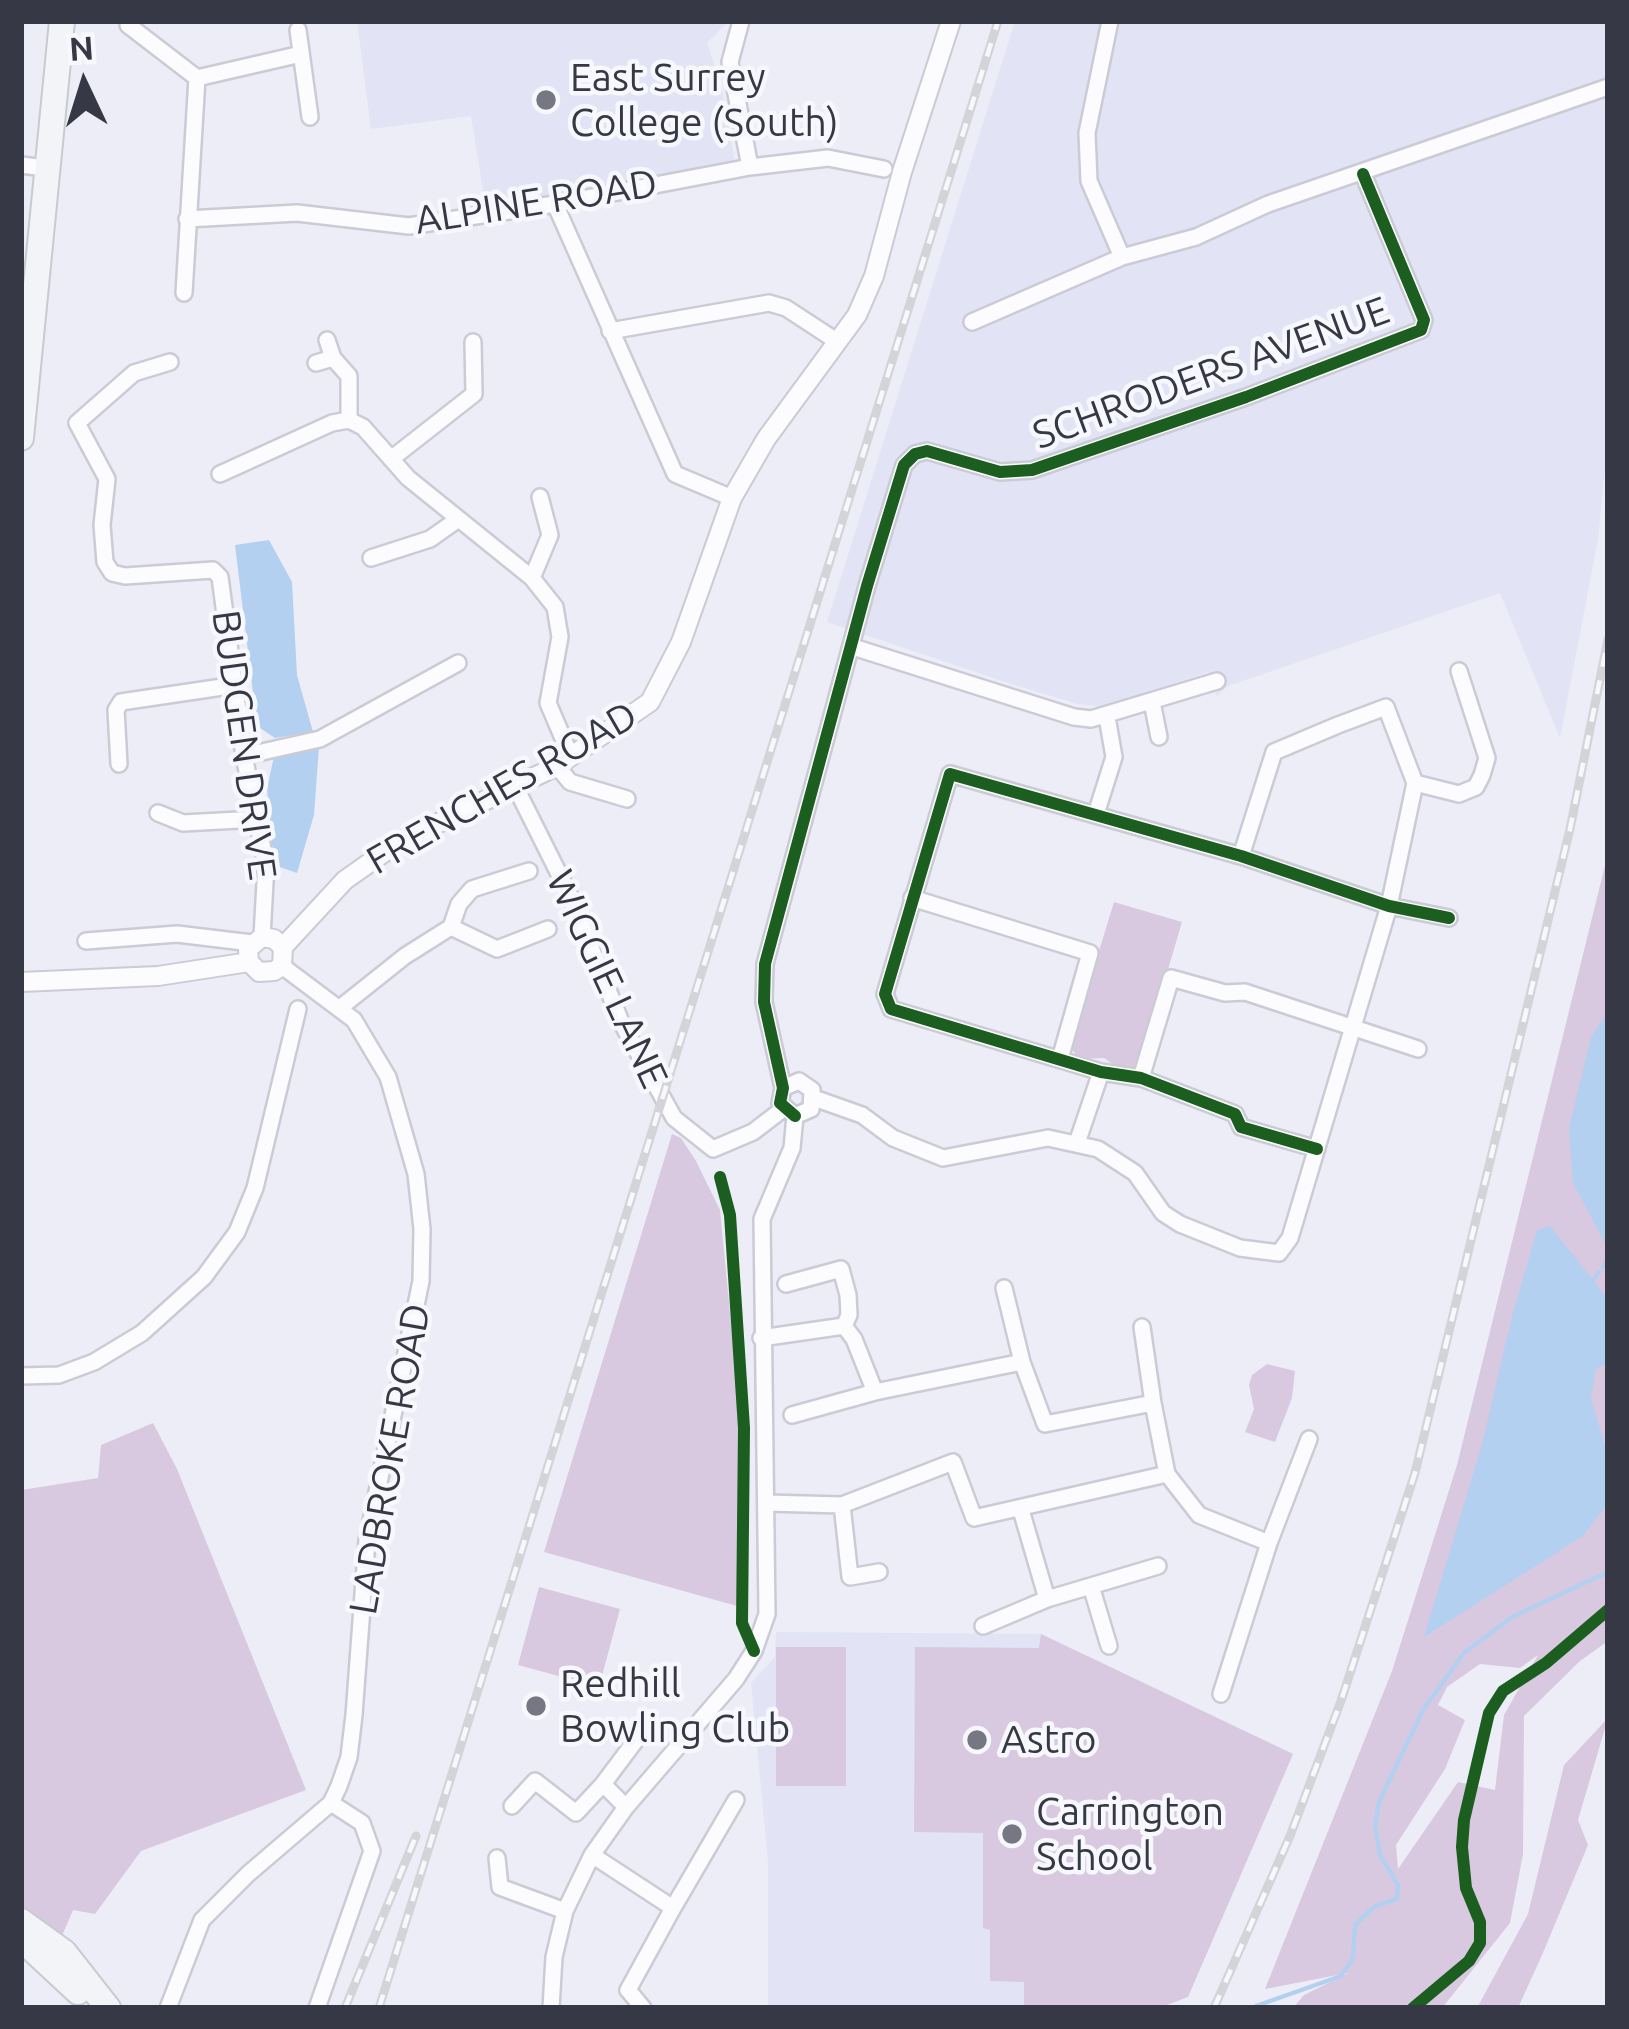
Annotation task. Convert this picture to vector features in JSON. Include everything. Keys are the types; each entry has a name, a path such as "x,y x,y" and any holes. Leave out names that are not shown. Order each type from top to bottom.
{"main road":[{"path":"21,438 33,166 62,21"},
{"path":"21,1921 64,1952 108,2008"},
{"path":"21,1940 64,1975 90,2008"}],"street":[{"path":"741,21 730,62 750,167"},
{"name":"FRENCHES ROAD","path":"282,957 345,880 398,842 515,786 566,768 650,701 675,657 732,499 766,439 857,315 874,277 951,21"},
{"path":"1109,21 1087,133 1089,181 1122,257"},
{"path":"128,25 197,78"},
{"path":"298,30 310,117"},
{"path":"197,78 301,54"},
{"path":"184,293 197,78"},
{"path":"972,322 1122,257 1196,238 1268,205 1608,87"},
{"name":"ALPINE ROAD","path":"187,219 296,213 409,226 555,205 750,167 828,158 884,169"},
{"name":"SCHRODERS AVENUE","path":"853,647 901,474 915,454 927,451 1000,472 1032,470 1268,389 1421,330 1424,320 1363,174"},
{"path":"555,205 675,474 732,499"},
{"path":"610,331 769,303 786,308 838,341"},
{"path":"327,340 333,358 349,376 350,420"},
{"path":"392,459 474,394 473,342"},
{"path":"316,364 333,358"},
{"name":"BUDGEN DRIVE","path":"170,362 134,373 77,423 107,479 102,525 105,562 117,575 218,573 244,756 266,864 254,948"},
{"path":"220,474 332,423 350,420 364,428 458,520 532,578 555,607 560,621 548,703 566,768 626,800"},
{"path":"532,578 550,535 540,497"},
{"path":"371,558 430,539 458,520"},
{"path":"550,2008 554,1958 565,1911 592,1855 626,1807 707,1717 754,1651 767,1614 762,1219 793,1148 764,1002 765,964 853,647 1074,717 1107,717 1217,681"},
{"path":"244,756 320,739 458,663"},
{"path":"1424,784 1459,794 1476,787 1486,758 1459,671"},
{"path":"119,764 116,710 121,702 236,685"},
{"path":"1152,702 1159,737"},
{"path":"783,1088 799,1081 808,1085 814,1098 862,1115 893,1138 943,1158 1048,1138 1098,1149 1135,1173 1163,1213 1180,1224 1240,1248 1279,1253 1290,1238 1424,784 1386,707 1274,752 1241,856"},
{"path":"1096,814 1114,757 1107,717"},
{"path":"1317,1150 1241,1127 1234,1114 1141,1078 1101,1072 897,1012 885,994 950,774 1241,856 1389,906 1449,918"},
{"name":"WIGGIE LANE","path":"515,786 571,898 630,1042 674,1118 713,1149 789,1112"},
{"path":"158,813 184,823 258,820"},
{"path":"341,1007 405,956 451,927 458,904 472,890 529,871"},
{"path":"912,898 1090,953 1060,1059"},
{"path":"451,927 497,949 548,929"},
{"path":"86,940 177,934 254,948"},
{"path":"21,982 158,976 274,939 282,957 268,973 259,972 254,948"},
{"name":"LADBROKE ROAD","path":"168,2008 202,1920 331,1803 349,1757 367,1540 419,1302 422,1258 416,1174 401,1114 378,1056 341,1007 282,957"},
{"path":"1141,1078 1171,978 1225,993 1245,992 1418,1048"},
{"path":"21,1376 59,1375 94,1361 142,1333 204,1276 236,1232 255,1188 298,1009"},
{"path":"1077,1143 1101,1072"},
{"path":"789,1112 807,1112 814,1098"},
{"path":"786,1284 841,1269 848,1295 849,1316 844,1326"},
{"path":"1004,1288 1022,1362 1045,1424 1153,1403"},
{"path":"761,1338 844,1326"},
{"path":"844,1326 875,1392"},
{"path":"1142,1327 1166,1474 1198,1515 1269,1543"},
{"path":"792,1415 875,1392 1022,1362"},
{"path":"1221,1694 1269,1543 1309,1439"},
{"path":"767,1503 842,1505 953,1462 974,1518 1166,1474"},
{"path":"842,1505 850,1577 879,1572"},
{"path":"1021,1510 1047,1599"},
{"path":"983,1626 1047,1599 1158,1566"},
{"path":"1091,1586 1109,1646"},
{"path":"512,1806 535,1780 576,1813 636,1740"},
{"path":"603,1784 626,1807"},
{"path":"643,2008 628,1990 736,1800"},
{"path":"317,2008 372,1851 362,1823 331,1803"},
{"path":"592,1855 673,1908"},
{"path":"497,1858 500,1887 565,1911"}],"shaded area":[{"name":"East Surrey College (South)","path":"357,21 729,21 707,43 721,84 735,163 531,202 485,203 471,116 371,129"},
{"path":"1015,21 1608,21 1608,438 1598,539 1560,738 1500,593 1228,686 1217,696 1208,672 1102,707 1011,684 827,622"},
{"path":"1608,853 1608,1641 1580,1661 1524,1716 1523,1854 1510,1923 1442,2008 1293,2008 1304,1995 1348,1973 1265,1989 1392,1671 1457,1465","holes":["1538,1655 1504,1715 1495,1790 1458,1782 1398,1869 1396,1845 1445,1769 1465,1720 1438,1705 1447,1687 1480,1664 1520,1668"]},
{"path":"1114,902 1182,922 1139,1068 1132,1071 1121,1070 1104,1058 1078,1059 1070,1045"},
{"path":"672,1134 681,1138 696,1161 720,1210 740,1415 737,1606 544,1552"},
{"path":"1267,1364 1295,1371 1292,1398 1275,1442 1245,1432 1254,1409 1252,1375"},
{"path":"153,1423 177,1469 306,1790 141,1851 95,1914 73,1910 62,1936 21,1906 21,1490 98,1478 101,1445"},
{"path":"539,1587 620,1609 599,1687 518,1665"},
{"name":"Carrington School","path":"776,1632 1041,1634 1293,1754 1206,1955 1158,2008 768,2008 768,1862 751,1683 775,1657"},
{"path":"1041,1634 1293,1754 1188,1997 1159,2008 1024,2008 1024,1982 990,1981 990,1930 983,1928 983,1833 914,1832 915,1647 1039,1648"},
{"path":"776,1647 846,1647 846,1786 776,1786"},
{"path":"1608,1718 1578,1820 1588,1845 1542,1955 1518,2008 1477,2008 1528,1914 1564,1765"}],"water":[{"path":"269,540 292,582 297,675 313,732 275,738 257,726 235,545"},
{"path":"319,747 314,815 297,873 274,865 267,789 274,756"},
{"path":"1608,1011 1608,1249 1573,1183 1569,1128 1591,1037"},
{"path":"1550,1226 1608,1299 1608,1363 1596,1369 1591,1398 1608,1456 1608,1503 1583,1536 1424,1637 1482,1444 1537,1230"}],"waterway":[{"path":"1603,1267 1608,1260"},
{"path":"1593,1281 1599,1272"},
{"path":"1256,2006 1341,1976 1353,1958 1355,1925 1375,1906 1397,1899 1398,1885 1380,1855 1375,1826 1379,1802 1423,1710 1464,1653 1512,1617 1608,1572"}],"railway":[{"path":"379,2008 998,21"},
{"path":"1214,2008 1290,1836 1341,1701 1415,1473 1570,829 1608,639"},
{"path":"345,2008 416,1836"}],"cycle path":[{"path":"795,1116 780,1103 783,1088 764,1002 765,964 904,465 915,454 927,451 1000,472 1032,470 1246,397 1421,330 1424,320 1363,174"},
{"path":"1317,1149 1241,1127 1235,1114 1141,1078 1101,1072 891,1009 885,994 950,774 1241,856 1389,906 1449,918"},
{"path":"720,1177 730,1215 744,1428 742,1623 754,1651"},
{"path":"1413,2008 1469,1961 1480,1943 1480,1922 1466,1888 1462,1847 1489,1713 1503,1691 1546,1663 1608,1610"}],"place":[{"name":"East Surrey College (South)","path":"546,100"},
{"name":"Redhill Bowling Club","path":"536,1706"},
{"name":"Astro","path":"977,1740"},
{"name":"Carrington School","path":"1012,1834"}]}
